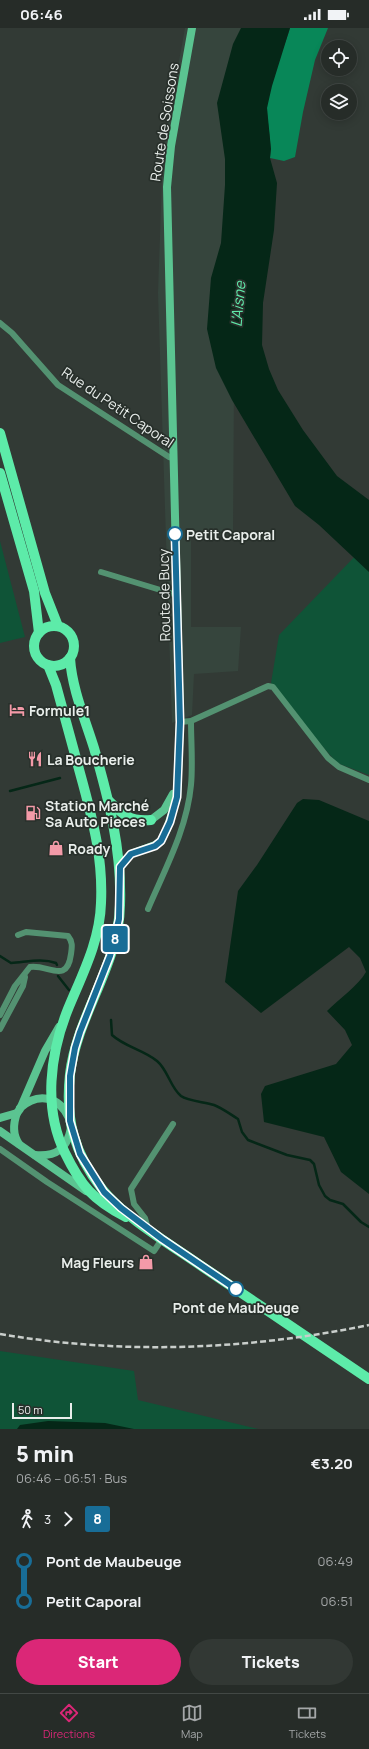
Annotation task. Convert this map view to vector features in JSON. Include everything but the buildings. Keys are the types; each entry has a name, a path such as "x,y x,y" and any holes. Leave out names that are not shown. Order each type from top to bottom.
{"main road":[{"name":"Route de Soissons","path":"170,291 168,171 192,28"},
{"name":"Route de Bucy","path":"120,867 131,854 155,846 161,841 173,812 177,797 180,722 170,291"},
{"path":"0,433 45,593 58,626"},
{"path":"0,473 34,591 39,633"},
{"path":"34,1155 50,1155 62,1148 69,1137 70,1076 75,1048 110,956 119,919 120,867 109,801 74,685 70,658 74,646 73,639 64,629 58,626 44,628 39,633 34,646 35,653 38,658 48,665 60,666 70,658"},
{"path":"48,665 56,685 72,741 97,838 100,861 101,905 99,923 90,957 68,1010 57,1043 52,1076 51,1100 55,1126 62,1148 89,1193"},
{"name":"Route de Bucy","path":"151,820 158,816 170,803 178,778"},
{"path":"109,801 124,816 141,821 151,820"},
{"path":"20,1146 14,1135 13,1127 18,1111 45,1051 68,1010"},
{"path":"0,1118 18,1111 25,1104 34,1100 42,1098 58,1103 65,1110 80,1154 104,1192 121,1208 162,1239 369,1379"},
{"path":"0,1131 114,1211 148,1229"}],"street":[{"name":"Rue du Petit Caporal","path":"0,323 16,337 58,385 169,458 173,458"},
{"path":"101,572 177,595"},
{"path":"180,722 191,721 268,686 272,687 328,758 339,767 369,780"},
{"path":"148,909 182,831 186,814 191,784 191,721"},
{"path":"0,1015 15,986 30,967 34,966 58,972 69,966 72,940 68,936 26,932 18,935"},
{"path":"0,1029 22,986 25,975"},
{"path":"148,1229 145,1218 134,1204 131,1189 173,1124"},
{"path":"0,1149 47,1182 154,1251 162,1239"}],"shaded area":[{"path":"185,28 261,28 234,384 233,534 191,536 191,627 241,627 238,671 194,674 192,715 172,723 158,293 163,149"},
{"path":"0,541 25,637 0,643"},
{"path":"362,549 369,553 369,775 337,763 271,683 279,635"},
{"path":"0,1351 134,1371 138,1400 258,1429 0,1429"}],"green space":[{"path":"290,28 328,28 323,40 321,40 321,45 315,60 303,112 295,157 284,161 270,158 267,108 273,79"}],"water":[{"name":"L'Aisne","path":"241,28 290,28 272,86 267,108 271,149 270,158 277,183 274,230 263,303 262,345 269,369 278,390 303,430 337,476 369,500 369,572 319,525 295,506 232,400 216,368 207,329 211,278 221,243 225,185 225,159 217,103 233,44"},
{"path":"303,799 319,800 369,821 369,1194 341,1172 324,1137 264,1122 261,1094 265,1086 336,1064 352,1045 345,1030 327,1011 363,977 366,972 360,958 349,947 261,1013 225,982 238,891 257,865 297,803"},
{"path":"48,1421 105,1423 134,1429 17,1429 20,1425"}],"waterway":[{"path":"10,791 60,778"},
{"path":"0,956 11,963 45,961 56,963 57,965"},
{"path":"58,976 69,990"},
{"path":"111,1020 112,1035 123,1043 157,1061 164,1069 174,1088 181,1096 223,1109 238,1119 242,1132 248,1140 287,1155 310,1160 314,1164 319,1185 325,1196 330,1200 343,1204 361,1222 369,1227"}],"railway":[{"path":"0,1334 46,1341 92,1345 185,1347 277,1340 369,1325"}],"bus line":[{"name":"8","path":"175,534 180,722 177,797 170,822 161,841 155,846 131,854 120,867 120,906 116,936 103,977 80,1032 72,1062 70,1076 70,1121 80,1154 104,1192 121,1208 162,1239 236,1289"}],"place":[{"name":"Petit Caporal","path":"175,534"},
{"name":"Formule1","path":"17,710"},
{"name":"La Boucherie","path":"35,759"},
{"name":"Station Marché Sa Auto Pieces","path":"33,813"},
{"name":"Roady","path":"56,848"},
{"name":"Mag Fleurs","path":"146,1262"},
{"name":"Pont de Maubeuge","path":"236,1289"}]}
